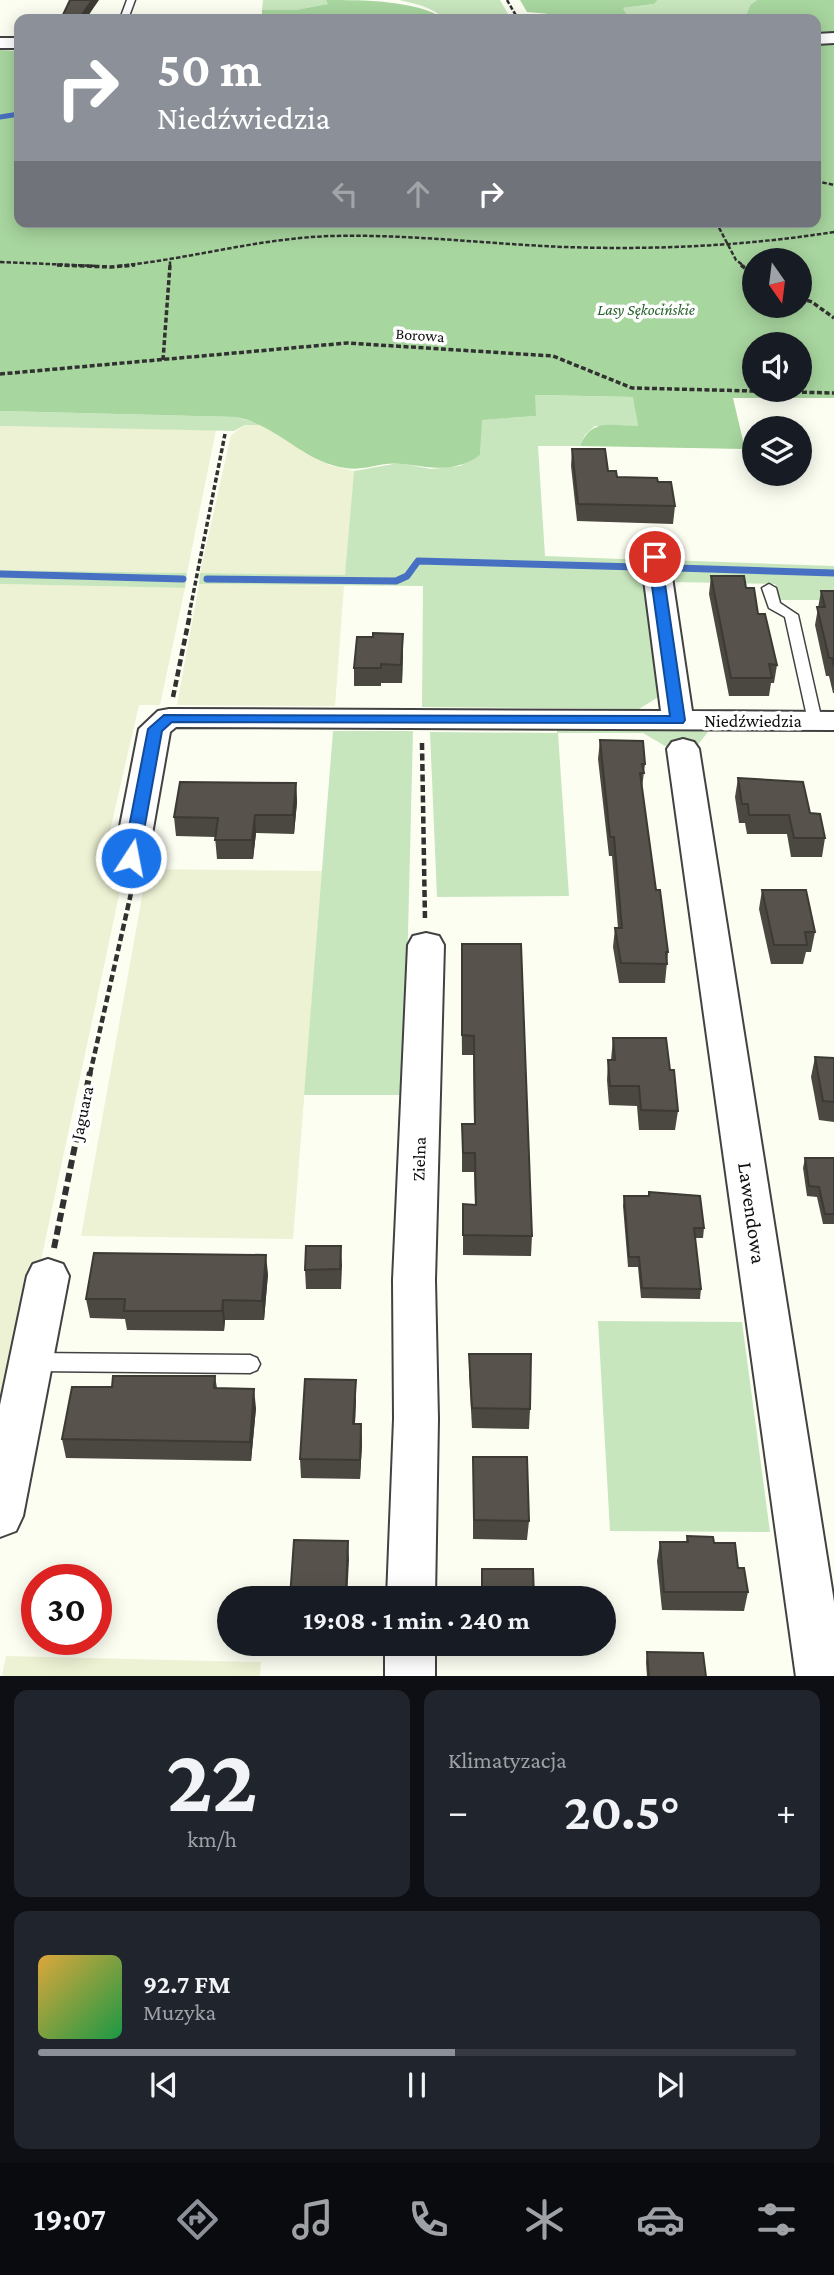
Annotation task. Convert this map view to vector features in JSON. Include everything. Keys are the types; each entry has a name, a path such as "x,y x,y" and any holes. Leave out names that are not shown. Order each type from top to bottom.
{"street":[{"name":"Lawendowa","path":"655,557 821,1676"},
{"name":"Niedźwiedzia","path":"169,718 422,720 680,735 825,721"},
{"path":"131,858 155,729 169,718"},
{"name":"Zielna","path":"411,1586 416,1419 414,1280 426,945"},
{"path":"0,1516 48,1276"},
{"path":"410,1656 410,1676"}],"lane":[{"path":"769,588 774,605 791,615 825,721"},
{"path":"31,1362 250,1364"}],"path":[{"path":"720,228 736,260 742,265"},
{"path":"0,262 111,267 170,261 274,239 334,236 650,249 762,243 834,232"},
{"path":"163,360 170,261"},
{"path":"812,302 834,318"},
{"name":"Borowa","path":"0,374 347,343 553,356 632,388 834,393"},
{"path":"169,718 225,435"},
{"path":"422,720 426,945"},
{"name":"Jaguara","path":"48,1276 106,996 136,869 131,858"}],"green space":[{"path":"263,0 326,0 329,4 296,10 262,10"},
{"path":"326,0 372,1 419,8 435,14 262,14 262,10 296,10 328,4"},
{"path":"399,0 500,0 508,14 438,14"},
{"path":"520,0 658,0 654,4 623,8 626,14 527,12"},
{"path":"658,0 757,0 750,5 747,14 619,14 623,8 654,4"},
{"path":"757,0 834,0 834,34 821,34 821,14 747,14 750,5"},
{"name":"Lasy Sękocińskie","path":"821,43 834,43 834,398 812,398 812,332 742,332 742,398 733,398 742,436 742,449 580,446 590,431 597,427 638,426 633,397 535,395 536,416 482,420 480,455 461,465 442,468 393,464 343,468 319,460 262,426 236,417 0,411 0,50 14,51 14,228 821,228"},
{"path":"534,395 634,397 638,426 595,426 585,435 580,446 538,446 545,556 647,560 660,696 639,709 422,707 423,586 199,584 200,573 345,575 354,471 399,463 431,469 460,466 480,455 481,420 535,416"},
{"path":"0,411 236,417 264,425 245,425 234,431 0,426"},
{"path":"245,425 264,425 329,465 354,471 346,575 200,573 231,435"},
{"path":"0,426 216,430 187,573 0,570"},
{"path":"666,560 834,566 834,600 780,600 775,584 671,582"},
{"path":"0,570 187,573 185,588 0,584"},
{"path":"0,584 185,588 160,705 139,705 101,870 124,872 0,1452"},
{"path":"199,584 344,586 335,706 177,705"},
{"path":"557,726 707,726 708,732 696,747 665,746 643,733 558,733 569,896 437,897 430,732 557,733"},
{"path":"333,731 413,731 404,1095 304,1095"},
{"path":"147,869 322,871 293,1239 81,1236"},
{"path":"598,1321 742,1322 770,1532 610,1531"},
{"path":"6,1656 261,1662 260,1676 2,1676"}],"building":[{"path":"70,0 92,0 82,14 63,14"},
{"path":"572,449 605,449 608,471 616,471 617,477 657,478 658,482 671,482 675,506 578,504"},
{"path":"711,576 744,576 746,588 754,588 758,614 765,614 777,665 769,664 772,678 731,678"},
{"path":"821,591 834,591 834,667 832,658 829,658 817,607 825,607"},
{"path":"373,633 403,634 401,665 381,664 381,668 354,668 357,637 373,637"},
{"path":"600,740 643,741 645,764 642,764 644,773 640,773 656,890 660,890 668,952 667,964 621,963 615,928 622,928 614,837 610,837"},
{"path":"738,778 803,782 810,813 820,814 825,838 794,838 789,815 749,815 748,804 742,804"},
{"path":"180,782 296,783 293,815 255,815 252,840 215,840 218,818 174,817"},
{"path":"762,890 806,890 815,932 805,932 807,945 774,945"},
{"path":"462,944 521,944 532,1236 463,1235 463,1204 476,1205 475,1153 463,1153 462,1124 475,1124 474,1036 462,1035"},
{"path":"613,1038 666,1038 670,1070 674,1070 678,1111 641,1110 639,1086 610,1086 608,1060 615,1060"},
{"path":"815,1057 834,1058 834,1102 823,1101"},
{"path":"805,1158 834,1158 834,1214 825,1214 819,1187 809,1186"},
{"path":"649,1192 700,1196 704,1228 694,1228 701,1289 642,1288 639,1257 629,1257 624,1196 649,1196"},
{"path":"306,1246 341,1246 340,1269 305,1270"},
{"path":"94,1253 266,1255 262,1301 223,1300 222,1311 124,1311 125,1299 86,1299"},
{"path":"469,1354 531,1354 530,1409 472,1408"},
{"path":"113,1376 215,1376 214,1388 254,1389 250,1442 62,1439 72,1387 112,1387"},
{"path":"305,1379 356,1380 353,1424 361,1424 360,1460 300,1459"},
{"path":"473,1457 527,1457 529,1521 474,1520"},
{"path":"687,1536 713,1537 714,1543 735,1543 738,1568 744,1568 748,1592 664,1592 660,1542 688,1542"},
{"path":"294,1540 348,1541 346,1586 291,1586"},
{"path":"482,1569 533,1569 534,1586 482,1586"},
{"path":"647,1652 703,1653 706,1676 649,1676"}],"waterway":[{"path":"0,117 14,115"},
{"path":"207,579 396,581 407,576 418,561 637,567"},
{"path":"677,568 834,573"},
{"path":"0,574 183,579"}],"route":[{"path":"131,858 155,729 169,718 678,720 655,557"}]}
